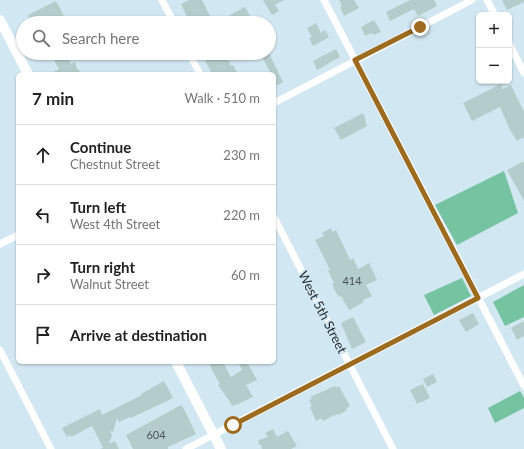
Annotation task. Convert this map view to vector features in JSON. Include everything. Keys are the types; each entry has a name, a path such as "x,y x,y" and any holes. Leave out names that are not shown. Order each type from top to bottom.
{"main road":[{"path":"0,20 16,51"},
{"path":"21,60 27,72"},
{"path":"177,364 221,449"}],"street":[{"path":"162,0 170,16"},
{"path":"324,0 524,386"},
{"path":"276,102 472,0"},
{"path":"487,0 493,12"},
{"path":"512,48 524,73"},
{"path":"193,60 199,72"},
{"name":"West 5th Street","path":"276,221 393,449"},
{"path":"0,244 16,236"},
{"path":"186,449 524,274"},
{"path":"0,350 51,449"}],"green space":[{"path":"504,171 518,213 457,245 435,205"},
{"path":"462,278 471,296 434,315 424,295"},
{"path":"524,285 524,317 505,326 493,302"},
{"path":"520,391 524,398 524,408 495,423 488,408"}],"building":[{"path":"189,0 202,0 210,16 187,16 181,4"},
{"path":"263,0 284,0 275,5 279,11 272,15"},
{"path":"339,0 354,0 359,8 344,16"},
{"path":"410,0 434,0 437,6 418,16 414,9 390,21 386,12"},
{"path":"502,0 524,0 524,2 507,10"},
{"path":"56,1 64,16 28,16"},
{"path":"245,7 250,16 230,16"},
{"path":"374,20 381,32 373,35 372,33 365,36 361,27"},
{"path":"316,23 321,33 325,30 329,37 313,46 309,38 312,37 307,28"},
{"path":"336,49 340,57 317,70 313,61"},
{"path":"54,60 69,60 71,64 75,62 80,72 53,72 59,69"},
{"path":"205,60 228,60 231,66 233,65 237,72 211,72"},
{"path":"264,60 272,60 283,82 276,86 276,72 270,72"},
{"path":"501,84 503,89 511,85 524,112 524,137 517,141 510,130 500,107 472,121 463,103"},
{"path":"363,113 367,126 341,140 334,128"},
{"path":"524,161 524,201 507,170"},
{"path":"331,228 332,232 336,230 350,260 353,258 358,269 369,263 377,280 366,285 372,296 363,300 364,302 349,310 341,296 339,297 335,291 332,284 334,283 328,271 330,270 315,240 324,236 322,233"},
{"path":"473,313 479,324 466,332 459,320"},
{"path":"353,317 366,342 352,349 341,323"},
{"path":"524,321 524,336 517,340 511,328"},
{"path":"210,364 224,364 231,377 242,370 239,364 248,364 257,380 246,385 253,397 232,406 218,385 220,384"},
{"path":"433,374 437,382 427,387 423,379"},
{"path":"164,381 173,398 131,418 130,417 119,422 117,418 113,432 110,431 112,435 109,444 115,441 119,449 100,449 103,448 92,426 71,437 70,435 67,437 62,428 100,409 102,415 142,395 141,394"},
{"path":"423,384 430,398 417,404 410,390"},
{"path":"335,386 336,388 339,386 350,406 346,411 338,415 323,421 321,418 316,421 310,407 312,406 309,400 312,399 310,397"},
{"path":"181,405 196,434 168,447 168,449 133,449 126,435"},
{"path":"273,429 277,437 288,431 297,446 291,449 262,449 261,445 258,444 259,440 268,437 265,433"}],"route":[{"path":"233,425 478,298 355,60 420,27"}]}
